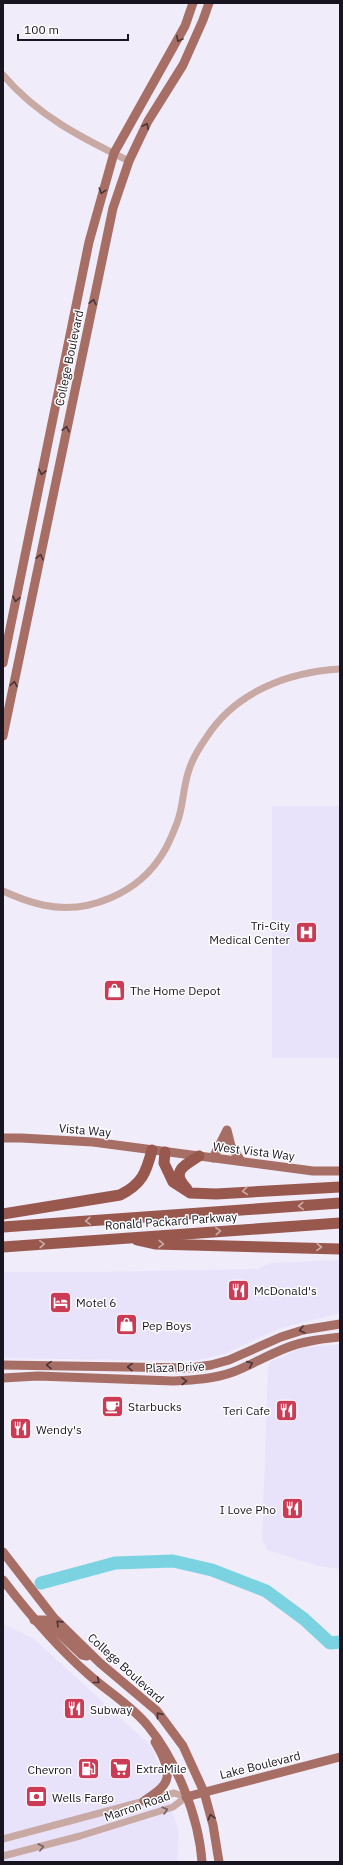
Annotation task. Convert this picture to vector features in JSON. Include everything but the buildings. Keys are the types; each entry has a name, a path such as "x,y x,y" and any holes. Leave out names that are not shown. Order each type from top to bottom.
{"highway":[{"path":"3,1214 120,1195 131,1190 140,1181 148,1167 152,1150"},
{"path":"165,1152 164,1163 173,1182 190,1193 216,1194 340,1187"},
{"path":"190,1193 179,1178 180,1170 182,1167 199,1156"},
{"name":"Ronald Packard Parkway","path":"3,1227 340,1203"},
{"name":"Ronald Packard Parkway","path":"3,1247 340,1223"},
{"path":"123,1238 155,1244 340,1249"}],"main road":[{"name":"College Boulevard","path":"3,663 89,242 114,153 182,32 193,3"},
{"name":"College Boulevard","path":"3,736 112,215 123,175 148,121 183,65 209,3"},
{"path":"213,1158 227,1130 231,1146 241,1161"},
{"name":"Vista Way","path":"3,1138 93,1142 165,1152"},
{"name":"West Vista Way","path":"165,1152 313,1171 340,1171"},
{"name":"Plaza Drive","path":"3,1365 78,1365 173,1369 211,1365 229,1360 281,1336 303,1330 340,1324"},
{"name":"Plaza Drive","path":"3,1378 69,1377 173,1381 213,1378 234,1372 286,1348 306,1342 340,1337"},
{"path":"69,1377 78,1369 78,1365"},
{"path":"211,1365 213,1378"},
{"name":"College Boulevard","path":"3,1552 54,1618 90,1654 157,1711 183,1746 204,1792 213,1825 219,1862"},
{"path":"3,1580 34,1620 89,1675 124,1703 142,1720 169,1754 198,1827 202,1862"},
{"path":"34,1620 44,1620 82,1655 87,1656 90,1654"},
{"path":"142,1720 156,1745 166,1767 168,1776 165,1784 144,1801"},
{"name":"Lake Boulevard","path":"186,1797 340,1757"}],"street":[{"path":"3,75 14,87 57,123 129,161"},
{"path":"3,891 21,899 43,905 60,907 94,904 126,890 145,876 163,854 178,822 188,772 206,738 224,716 258,690 289,676 320,670 340,669"},
{"name":"Marron Road","path":"3,1839 174,1793 186,1797 175,1807 80,1836 3,1856"}],"shaded area":[{"name":"Tri-City Medical Center","path":"272,806 340,806 340,1058 272,1058"},
{"path":"340,1260 340,1313 278,1329 224,1354 194,1361 3,1358 3,1272 257,1269 271,1263"},
{"path":"340,1344 340,1569 318,1566 268,1550 262,1540 268,1367 270,1362 302,1348"},
{"path":"3,1624 34,1639 153,1748 179,1833 177,1862 3,1862"}],"waterway":[{"path":"41,1583 115,1563 173,1561 212,1570 266,1591 304,1619 330,1643 340,1642"}],"place":[{"name":"Tri-City Medical Center","path":"306,932"},
{"name":"The Home Depot","path":"114,990"},
{"name":"McDonald's","path":"238,1290"},
{"name":"Motel 6","path":"60,1302"},
{"name":"Pep Boys","path":"126,1325"},
{"name":"Starbucks","path":"112,1406"},
{"name":"Teri Cafe","path":"286,1410"},
{"name":"Wendy's","path":"20,1429"},
{"name":"I Love Pho","path":"292,1509"},
{"name":"Subway","path":"75,1709"},
{"name":"ExtraMile","path":"121,1768"},
{"name":"Chevron","path":"88,1769"},
{"name":"Wells Fargo","path":"36,1797"}]}
